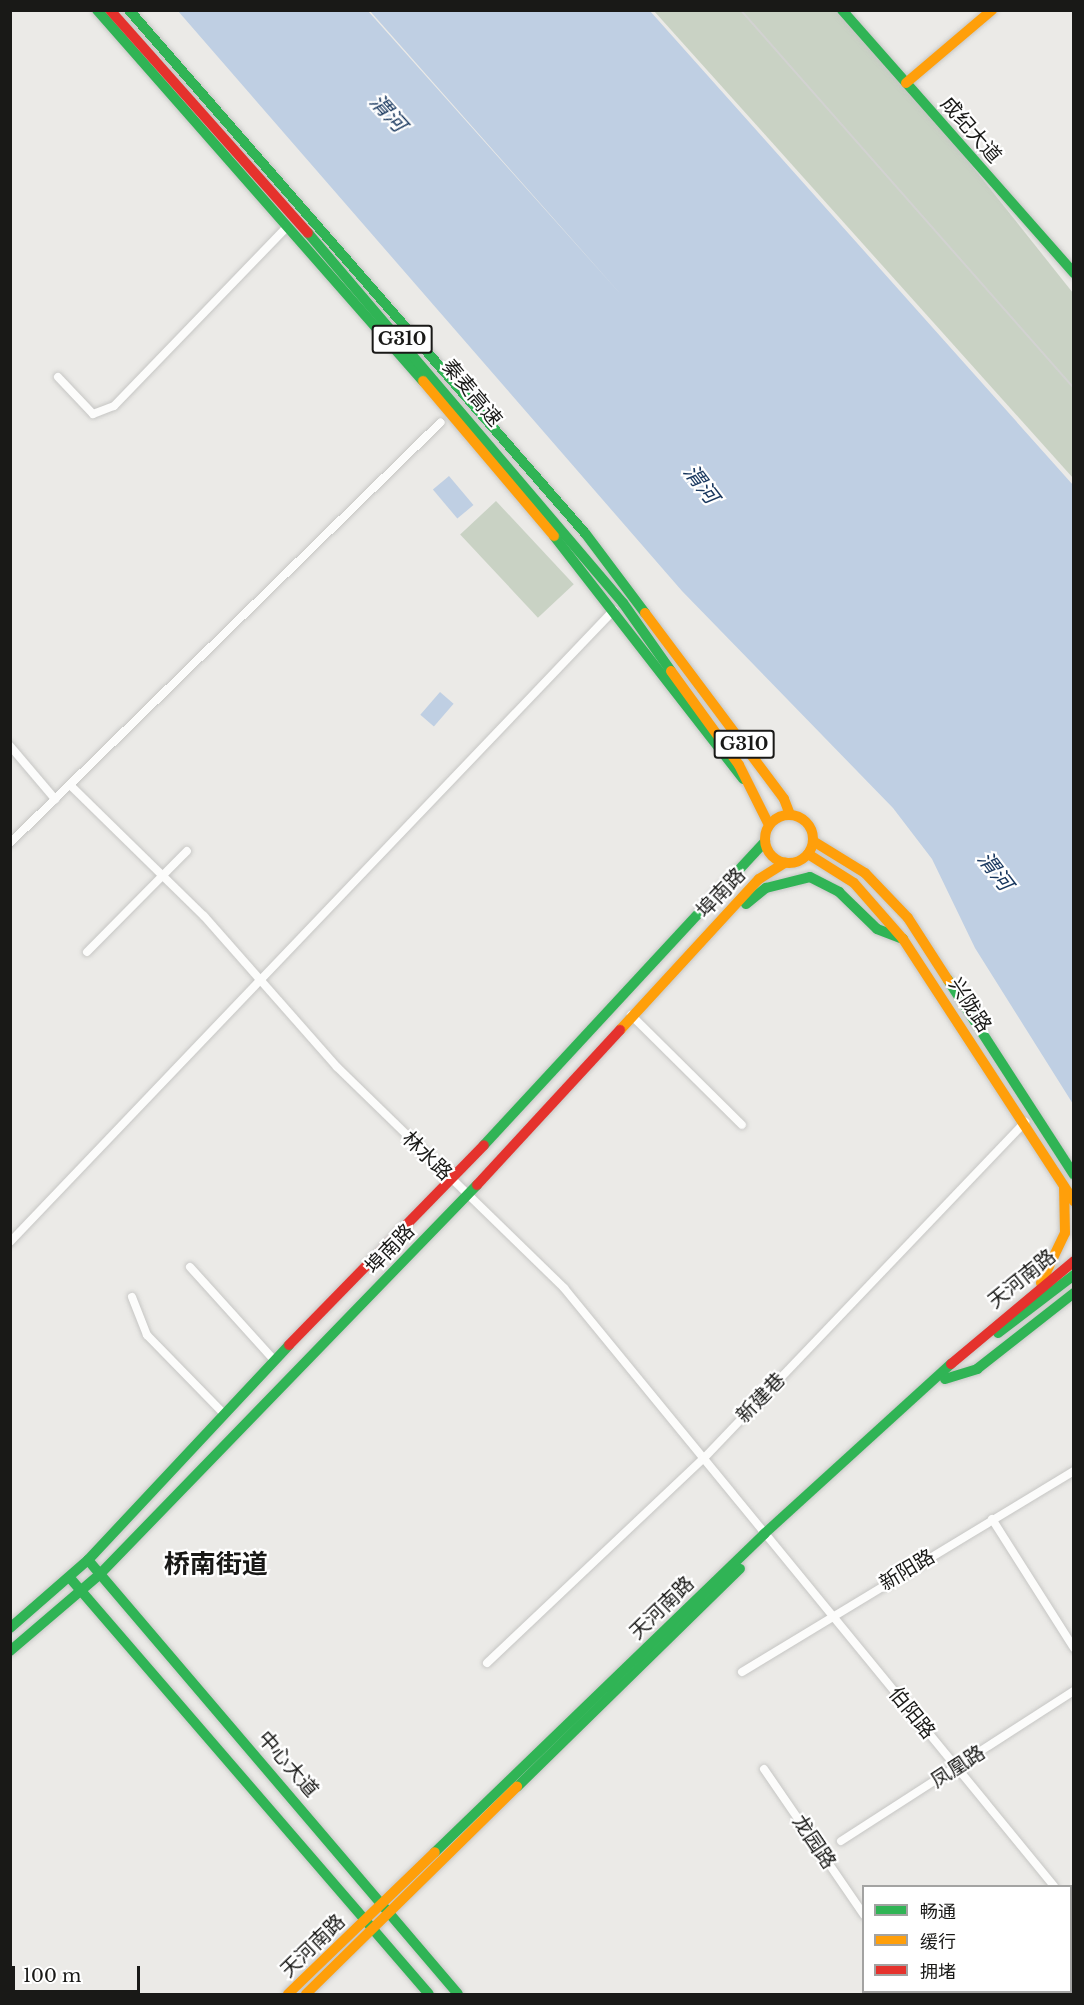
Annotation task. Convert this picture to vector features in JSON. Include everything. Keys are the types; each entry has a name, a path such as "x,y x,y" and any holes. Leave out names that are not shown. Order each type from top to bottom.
{"main road":[{"path":"97,10 463,426 614,610 716,751 754,790"},
{"name":"秦麦高速","path":"110,10 416,355 680,680 754,790 769,825"},
{"name":"秦麦高速","path":"129,10 510,444 693,676 784,799 790,815"},
{"name":"成纪大道","path":"842,10 1074,273"},
{"path":"906,82 992,10"},
{"path":"790,815 804,820 813,841 808,854 785,863 771,856 765,842 769,825 790,815"},
{"name":"兴陇路","path":"813,841 865,873 908,918 1074,1175"},
{"name":"埠南路","path":"10,1628 88,1560 223,1413 452,1180 765,842"},
{"name":"兴陇路","path":"808,854 854,883 903,939 1025,1122 1074,1201"},
{"name":"埠南路","path":"10,1651 100,1574 468,1195 630,1014 748,891 785,863"},
{"path":"703,938 766,888 810,877 839,892 877,929 903,939"},
{"path":"732,879 743,882 748,891"},
{"path":"1035,1292 1062,1244 1064,1185"},
{"name":"天河南路","path":"306,1995 376,1927 388,1907 767,1537 1035,1292 1074,1261"},
{"name":"天河南路","path":"767,1537 945,1379 1074,1275"},
{"path":"945,1379 977,1369 1074,1293"},
{"name":"中心大道","path":"88,1560 388,1907 458,1995"},
{"path":"70,1578 376,1927 429,1995"},
{"name":"天河南路","path":"288,1995 368,1918 388,1907"}],"street":[{"path":"58,377 93,414 114,406 287,227"},
{"path":"10,843 441,422"},
{"path":"10,1242 264,980 614,610"},
{"path":"10,746 55,799"},
{"name":"林水路","path":"70,784 264,980 337,1067 564,1288 767,1537"},
{"path":"87,951 187,851"},
{"path":"630,1014 742,1125"},
{"name":"新建巷","path":"487,1663 704,1458 1025,1122"},
{"path":"189,1267 274,1360"},
{"path":"132,1297 147,1335 223,1413"},
{"name":"新阳路","path":"742,1672 832,1615 1074,1471"},
{"path":"992,1519 1074,1648"},
{"name":"伯阳路","path":"767,1537 1052,1885"},
{"name":"凤凰路","path":"841,1841 1074,1691"},
{"name":"龙园路","path":"764,1769 862,1912"}],"green space":[{"path":"654,11 841,11 906,83 1073,293 1073,478"},
{"path":"496,501 574,584 538,618 460,534"}],"water":[{"name":"渭河","path":"178,11 368,11 624,298 370,11 650,11 1073,485 1073,1104 975,948 932,859 893,808 682,591"},
{"path":"449,476 473,505 457,519 433,489"},
{"path":"440,692 454,704 434,726 420,715"}],"tram line":[{"path":"741,10 1074,388"}],"traffic: fast":[{"path":"97,10 423,381"},
{"path":"129,10 585,533 645,613"},
{"path":"842,10 1074,273"},
{"path":"308,233 623,603 671,671"},
{"path":"554,536 743,779"},
{"path":"484,1145 765,842"},
{"path":"746,904 766,888 810,877 839,892 877,929 903,939"},
{"path":"948,980 1074,1175"},
{"path":"10,1651 100,1574 477,1185"},
{"path":"998,1333 1074,1275"},
{"path":"945,1379 977,1369 1074,1293"},
{"path":"10,1628 88,1560 289,1345"},
{"path":"435,1852 764,1534 951,1364"},
{"path":"88,1560 458,1994"},
{"path":"517,1787 740,1569"},
{"path":"70,1578 429,1994"}],"traffic: slow":[{"path":"906,83 992,10"},
{"path":"423,381 554,536"},
{"path":"645,613 784,799 790,815"},
{"path":"671,671 739,765 769,825"},
{"path":"784,815 794,815 806,822 813,834 813,839 813,844 806,856 794,863 784,863 769,852 765,844 765,834 776,819 784,815"},
{"path":"813,841 865,873 908,918 948,980"},
{"path":"808,854 854,883 903,939 1074,1201"},
{"path":"620,1030 759,879 785,863"},
{"path":"1041,1283 1065,1233 1064,1187"},
{"path":"306,1994 517,1787"},
{"path":"288,1994 435,1852"}],"traffic: jam":[{"path":"110,10 308,233"},
{"path":"477,1185 620,1030"},
{"path":"289,1345 484,1145"},
{"path":"951,1364 1074,1261"}],"district":[{"name":"桥南街道","path":"216,1565"}]}
